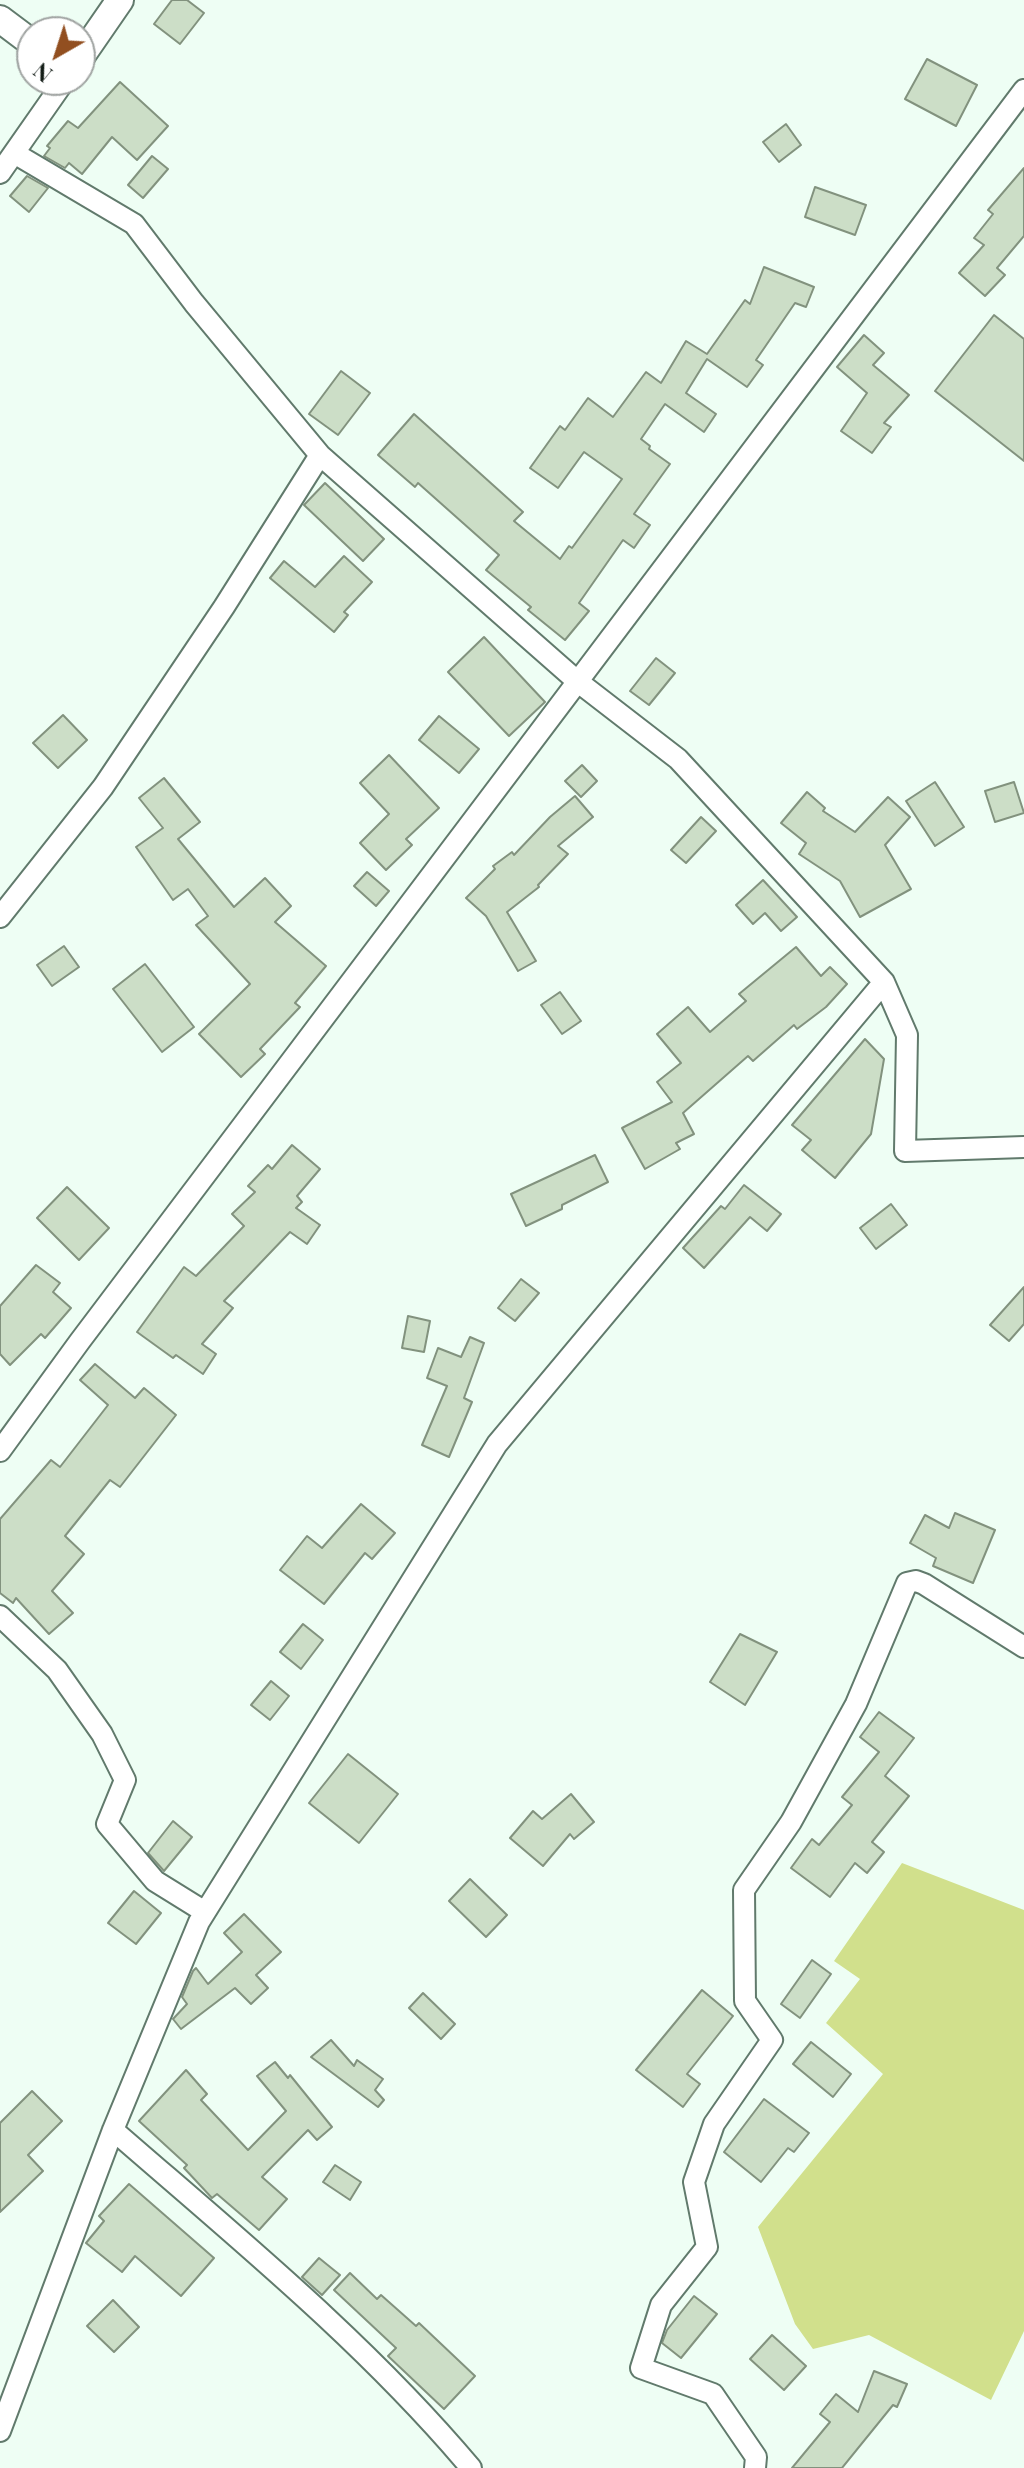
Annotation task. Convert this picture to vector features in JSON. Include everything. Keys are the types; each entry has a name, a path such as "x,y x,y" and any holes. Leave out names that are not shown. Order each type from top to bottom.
{"street":[{"path":"96,35 120,0"},
{"path":"0,1451 89,1328 1024,90"},
{"path":"0,173 54,96"},
{"path":"14,153 134,224 194,303 320,455 577,681 678,759 884,982 907,1035 905,1151 1024,1147"},
{"path":"0,917 103,787 224,607 320,455"},
{"path":"0,2431 113,2130 205,1912 497,1444 884,982"},
{"path":"755,2468 756,2457 713,2394 641,2368 661,2305 707,2247 694,2182 714,2124 772,2040 745,2001 744,1890 791,1822 856,1704 907,1583 916,1581 924,1584 1024,1647"},
{"path":"0,1616 57,1670 102,1734 116,1760 125,1780 107,1824 155,1881 205,1912"},
{"path":"113,2130 279,2274 433,2422 471,2468"}],"green space":[{"path":"902,1863 1024,1910 1024,2331 991,2400 869,2335 813,2349 795,2324 758,2227 883,2074 826,2023 860,1979 834,1961"}],"building":[{"path":"172,0 187,0 204,13 180,44 154,24"},
{"path":"927,59 977,85 956,126 905,99"},
{"path":"120,82 168,126 137,160 112,137 82,174 69,163 65,168 44,156 50,148 47,146 68,121 78,128"},
{"path":"786,124 801,145 779,162 763,142"},
{"path":"152,156 168,169 143,198 128,185"},
{"path":"1024,168 1024,236 997,268 1005,275 985,296 959,273 984,245 974,238 993,214 988,210"},
{"path":"27,176 48,188 29,212 10,196"},
{"path":"815,187 866,205 855,235 805,217"},
{"path":"764,267 814,287 806,307 795,303 756,360 763,365 747,387 707,359 686,393 716,414 704,432 665,404 641,439 670,464 634,514 650,525 634,548 623,540 579,603 589,611 565,640 486,570 499,555 418,483 415,487 378,455 414,414 523,512 514,521 560,559 569,546 572,548 622,479 584,452 558,488 530,468 560,426 565,430 588,398 613,417 646,372 661,383 686,341 707,354 745,300 750,304"},
{"path":"994,315 1024,339 1024,461 935,391"},
{"path":"864,335 884,353 873,365 909,395 884,423 891,427 872,453 841,431 867,393 837,367"},
{"path":"341,371 370,393 338,435 309,414"},
{"path":"325,483 384,539 363,561 304,505"},
{"path":"344,556 372,582 344,612 348,615 334,632 270,578 284,561 315,587"},
{"path":"484,637 545,702 509,736 448,672"},
{"path":"656,658 675,673 649,705 630,691"},
{"path":"63,715 87,740 58,768 33,743"},
{"path":"439,716 479,749 459,773 419,740"},
{"path":"389,755 439,808 406,839 412,845 386,870 360,843 389,814 360,783"},
{"path":"582,765 597,781 581,797 565,781"},
{"path":"164,778 200,822 178,839 234,907 265,878 291,906 275,922 326,966 295,1003 300,1007 260,1049 265,1054 241,1077 199,1034 250,984 196,925 208,916 188,889 173,900 136,847 163,828 139,798"},
{"path":"935,782 964,827 935,846 906,801"},
{"path":"1014,782 1024,813 995,822 985,791"},
{"path":"807,792 825,808 823,811 855,832 888,797 910,817 885,845 911,889 860,917 840,881 799,854 806,843 781,823"},
{"path":"575,796 593,817 558,846 568,854 539,887 507,912 536,961 518,971 486,916 466,898 495,869 493,866 512,852 514,855"},
{"path":"701,817 716,831 686,863 671,850"},
{"path":"367,872 389,891 376,906 354,886"},
{"path":"763,880 797,917 781,931 765,913 753,924 736,905"},
{"path":"64,946 79,967 52,986 37,965"},
{"path":"796,947 821,976 830,967 847,984 826,1007 797,1029 794,1025 753,1061 748,1056 683,1113 694,1134 676,1143 680,1149 645,1169 622,1128 672,1102 657,1082 681,1063 657,1034 688,1007 710,1032 746,1001 739,994"},
{"path":"145,964 194,1027 162,1052 113,989"},
{"path":"560,992 581,1021 562,1034 541,1005"},
{"path":"865,1039 884,1059 871,1134 835,1178 802,1150 811,1140 792,1125"},
{"path":"292,1145 320,1169 297,1196 302,1202 296,1208 320,1225 307,1244 290,1232 224,1301 233,1308 202,1344 216,1354 203,1374 176,1355 173,1358 137,1332 184,1267 196,1276 244,1226 232,1214 255,1192 248,1186 268,1165 272,1169"},
{"path":"595,1155 608,1182 526,1226 511,1194"},
{"path":"744,1185 781,1214 767,1231 750,1217 704,1268 683,1248 721,1206 725,1209"},
{"path":"67,1187 109,1228 79,1260 37,1218"},
{"path":"891,1204 907,1225 876,1249 860,1228"},
{"path":"36,1265 60,1283 53,1292 71,1308 45,1338 41,1334 10,1365 0,1354 0,1306"},
{"path":"521,1279 539,1293 515,1321 498,1308"},
{"path":"1024,1287 1024,1324 1009,1341 990,1325"},
{"path":"408,1316 430,1321 424,1352 402,1348"},
{"path":"470,1337 484,1343 464,1398 472,1402 449,1457 422,1445 447,1386 427,1378 438,1348 461,1357"},
{"path":"95,1364 135,1398 144,1388 176,1415 120,1487 110,1480 65,1536 84,1554 52,1591 73,1613 49,1634 16,1598 13,1603 0,1593 0,1519 51,1460 60,1467 108,1405 80,1380"},
{"path":"361,1504 395,1533 372,1559 365,1553 324,1604 280,1570 307,1536 322,1548"},
{"path":"955,1513 995,1530 973,1583 933,1566 936,1558 910,1543 925,1515 949,1528"},
{"path":"303,1624 323,1640 301,1669 280,1652"},
{"path":"740,1634 777,1652 745,1705 710,1682"},
{"path":"271,1681 289,1696 270,1720 251,1705"},
{"path":"879,1712 914,1738 885,1776 909,1796 872,1842 884,1852 867,1873 855,1863 830,1897 791,1868 812,1839 819,1845 852,1805 842,1797 879,1752 860,1737"},
{"path":"348,1754 398,1794 359,1843 309,1803"},
{"path":"571,1794 594,1822 574,1839 570,1834 543,1866 510,1838 533,1811 542,1819"},
{"path":"173,1821 192,1837 164,1871 148,1853"},
{"path":"470,1879 507,1915 486,1937 449,1901"},
{"path":"134,1891 161,1913 136,1944 108,1923"},
{"path":"244,1914 281,1952 256,1975 268,1988 251,2004 235,1988 181,2029 173,2019 187,2004 182,1997 193,1971 196,1968 208,1984 242,1952 224,1933"},
{"path":"812,1960 831,1974 800,2018 781,2004"},
{"path":"702,1990 733,2016 687,2074 700,2084 683,2107 636,2070"},
{"path":"423,1993 455,2024 441,2039 409,2008"},
{"path":"331,2040 354,2066 357,2060 383,2079 375,2090 384,2100 378,2107 311,2057"},
{"path":"811,2042 851,2074 833,2097 793,2064"},
{"path":"275,2062 288,2078 290,2075 332,2127 317,2140 308,2130 262,2177 287,2199 259,2230 217,2194 212,2198 184,2168 187,2165 139,2121 186,2070 207,2094 201,2100 248,2150 286,2111 257,2076"},
{"path":"32,2091 62,2121 28,2155 43,2171 0,2212 0,2123"},
{"path":"764,2099 809,2133 794,2152 788,2148 761,2182 724,2152"},
{"path":"335,2165 361,2182 350,2200 323,2182"},
{"path":"129,2184 214,2258 181,2296 135,2256 122,2272 86,2243 104,2221 99,2216"},
{"path":"319,2258 340,2275 322,2295 302,2277"},
{"path":"350,2273 377,2299 381,2295 416,2326 419,2323 475,2376 444,2409 388,2356 396,2348 334,2290"},
{"path":"694,2296 717,2314 681,2358 662,2343 667,2330"},
{"path":"113,2300 139,2327 114,2352 87,2326"},
{"path":"772,2335 806,2366 784,2390 750,2359"},
{"path":"874,2371 907,2384 897,2407 893,2405 842,2468 792,2468 830,2422 820,2414 836,2394 858,2412"}]}
